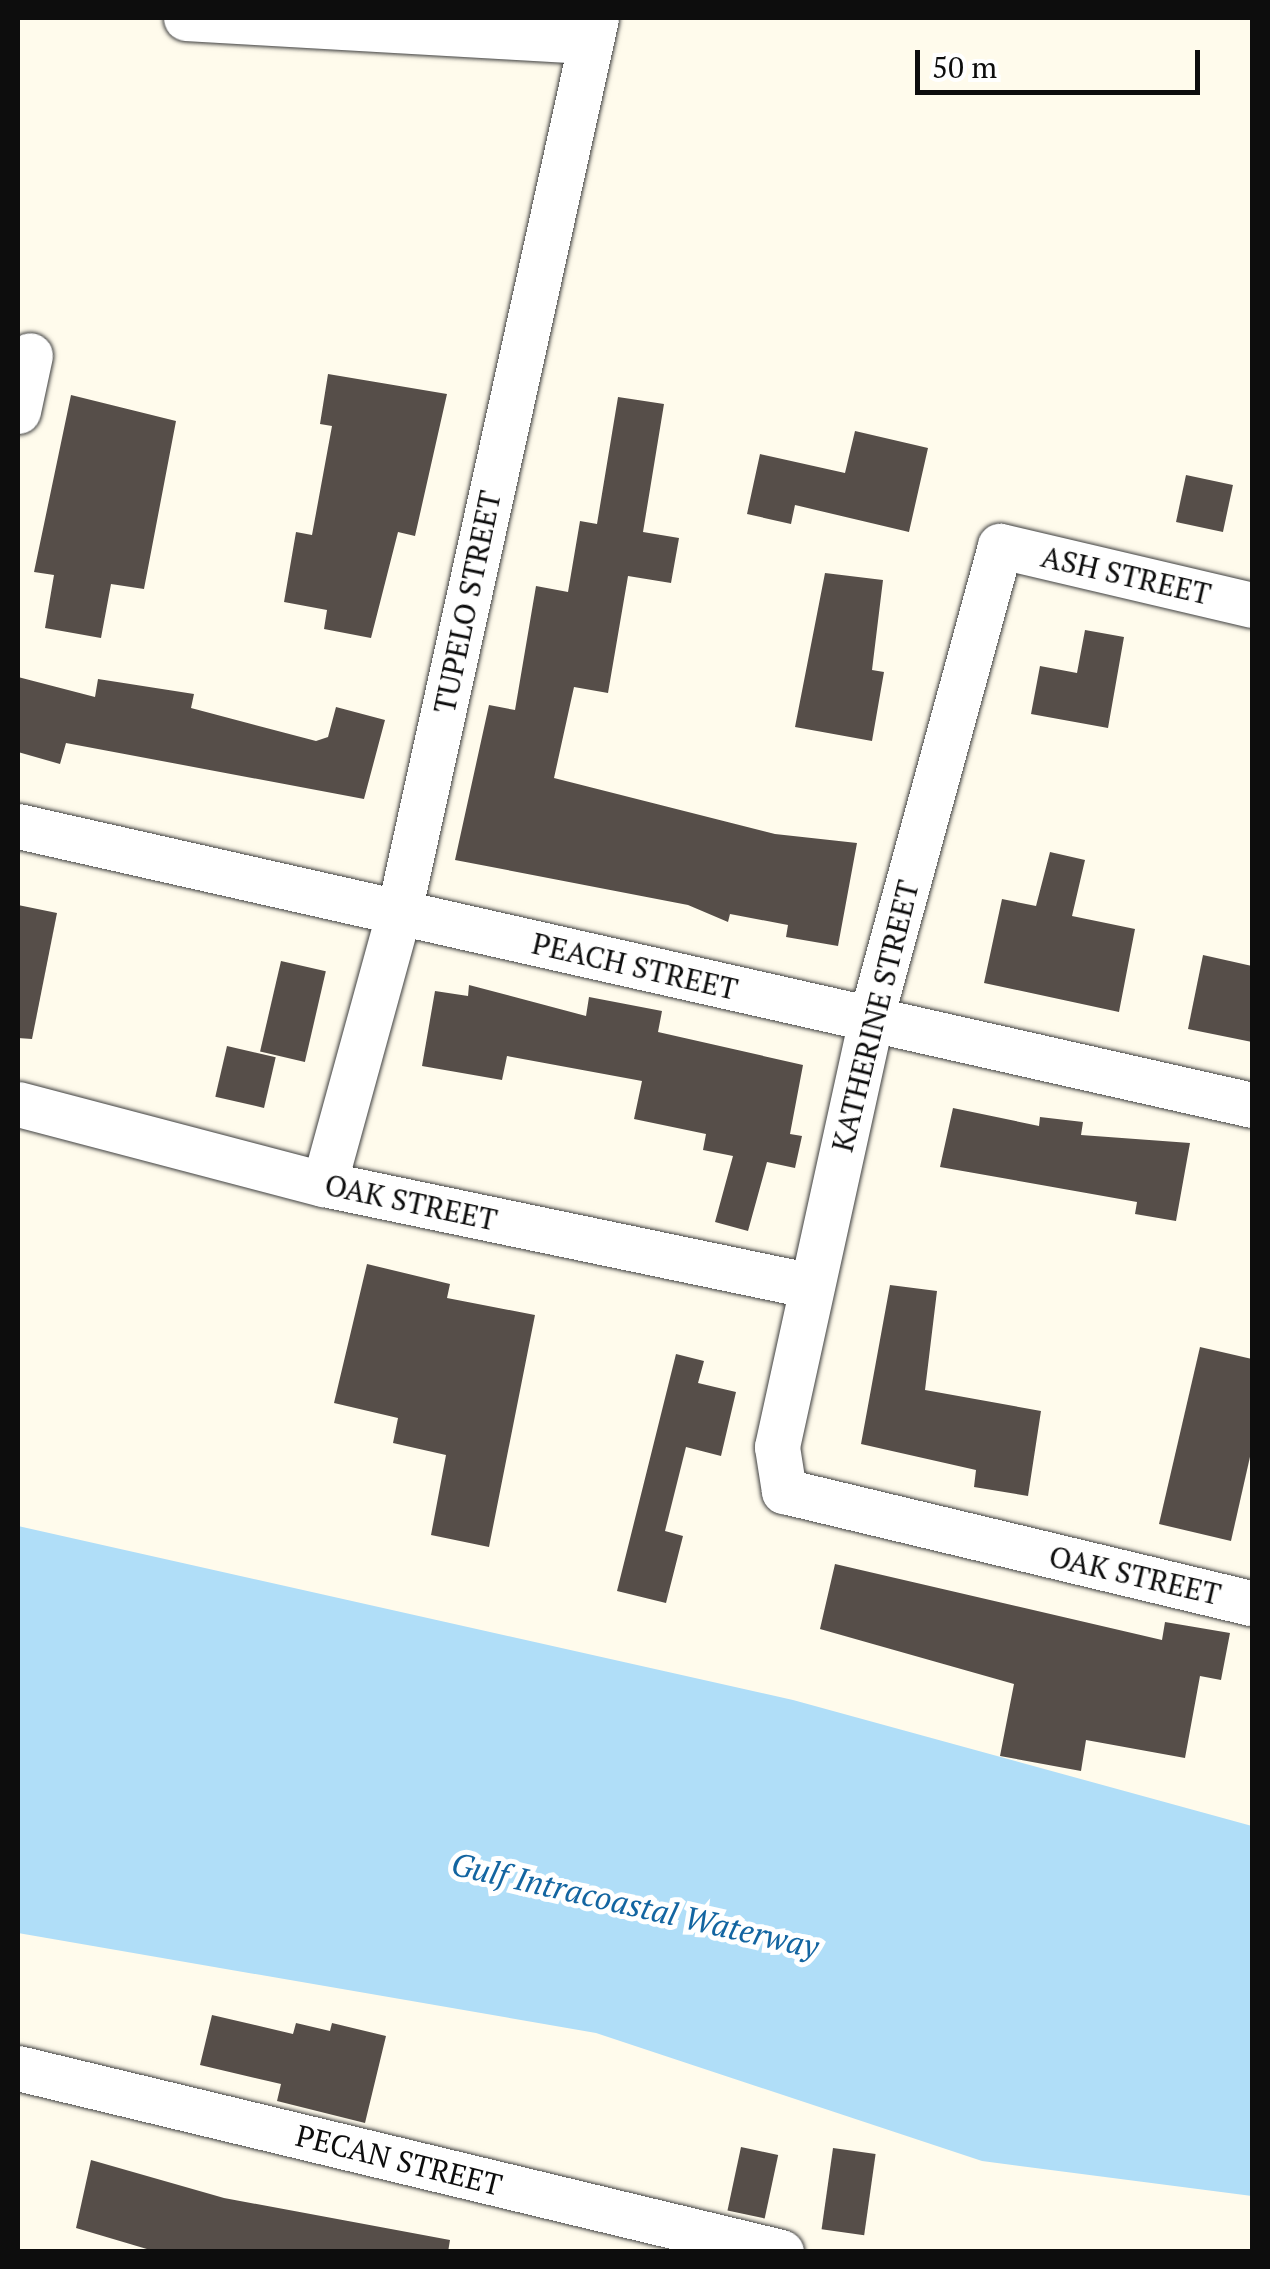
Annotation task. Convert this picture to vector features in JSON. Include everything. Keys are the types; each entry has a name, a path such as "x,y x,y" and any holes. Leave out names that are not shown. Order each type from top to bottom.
{"street":[{"path":"186,18 593,29"},
{"name":"TUPELO STREET","path":"324,1184 399,912 593,29"},
{"path":"18,410 30,355"},
{"name":"ASH STREET","path":"1000,546 1252,605"},
{"name":"KATHERINE STREET","path":"784,1491 776,1448 809,1285 871,1020 1000,546"},
{"name":"PEACH STREET","path":"18,826 1252,1105"},
{"name":"OAK STREET","path":"18,1104 324,1184 809,1285"},
{"name":"OAK STREET","path":"784,1491 1252,1602"},
{"name":"PECAN STREET","path":"18,2068 781,2252"}],"water":[{"name":"Gulf Intracoastal Waterway","path":"18,1526 793,1700 1252,1826 1252,2196 982,2161 596,2033 18,1933"}],"building":[{"path":"328,374 447,394 415,536 398,532 371,638 324,629 327,610 284,602 296,532 312,535 332,426 320,424"},
{"path":"71,395 176,421 144,589 111,584 101,638 45,628 54,575 34,572"},
{"path":"618,397 664,404 643,532 679,538 671,583 628,576 608,693 574,687 554,778 775,834 857,843 838,946 786,937 788,925 730,914 728,922 688,905 455,860 489,705 515,710 536,586 568,592 580,521 597,524"},
{"path":"855,431 928,448 909,532 795,505 791,524 747,514 760,454 845,473"},
{"path":"1186,475 1233,485 1223,532 1176,522"},
{"path":"825,573 883,580 872,670 884,672 872,741 795,727"},
{"path":"1085,630 1124,637 1108,728 1031,714 1040,666 1077,673"},
{"path":"18,677 95,697 98,679 194,694 191,708 316,741 328,737 336,707 385,720 364,799 66,743 60,764 18,752"},
{"path":"1050,852 1085,860 1072,916 1135,929 1119,1012 984,983 1002,899 1036,906"},
{"path":"18,905 57,913 32,1039 18,1038"},
{"path":"1203,955 1252,966 1252,1042 1188,1029"},
{"path":"281,961 326,971 305,1062 260,1052"},
{"path":"469,985 586,1016 589,997 662,1011 658,1032 803,1065 790,1134 802,1136 795,1168 767,1162 748,1231 715,1222 733,1156 703,1150 706,1134 634,1119 642,1081 507,1056 502,1080 422,1066 435,991 468,996"},
{"path":"227,1046 276,1057 264,1108 215,1097"},
{"path":"953,1108 1039,1126 1040,1117 1083,1122 1081,1135 1190,1143 1176,1221 1135,1214 1137,1202 940,1167"},
{"path":"367,1264 450,1284 447,1298 535,1315 489,1547 431,1535 446,1455 393,1443 398,1418 334,1403"},
{"path":"890,1285 937,1291 925,1390 1041,1411 1028,1496 974,1487 976,1470 861,1444"},
{"path":"1200,1347 1252,1359 1252,1448 1231,1541 1159,1524"},
{"path":"676,1354 704,1361 698,1383 736,1392 721,1456 686,1447 665,1531 683,1536 666,1603 617,1591"},
{"path":"835,1564 1162,1640 1165,1622 1230,1633 1221,1680 1200,1676 1185,1758 1086,1740 1081,1771 1000,1756 1014,1684 820,1629"},
{"path":"212,2015 293,2034 296,2023 330,2031 332,2023 386,2036 365,2123 277,2101 281,2084 200,2065"},
{"path":"741,2147 778,2155 765,2218 727,2211"},
{"path":"833,2148 876,2154 864,2235 822,2229"},
{"path":"91,2160 224,2198 450,2240 448,2252 157,2252 76,2228"}]}
